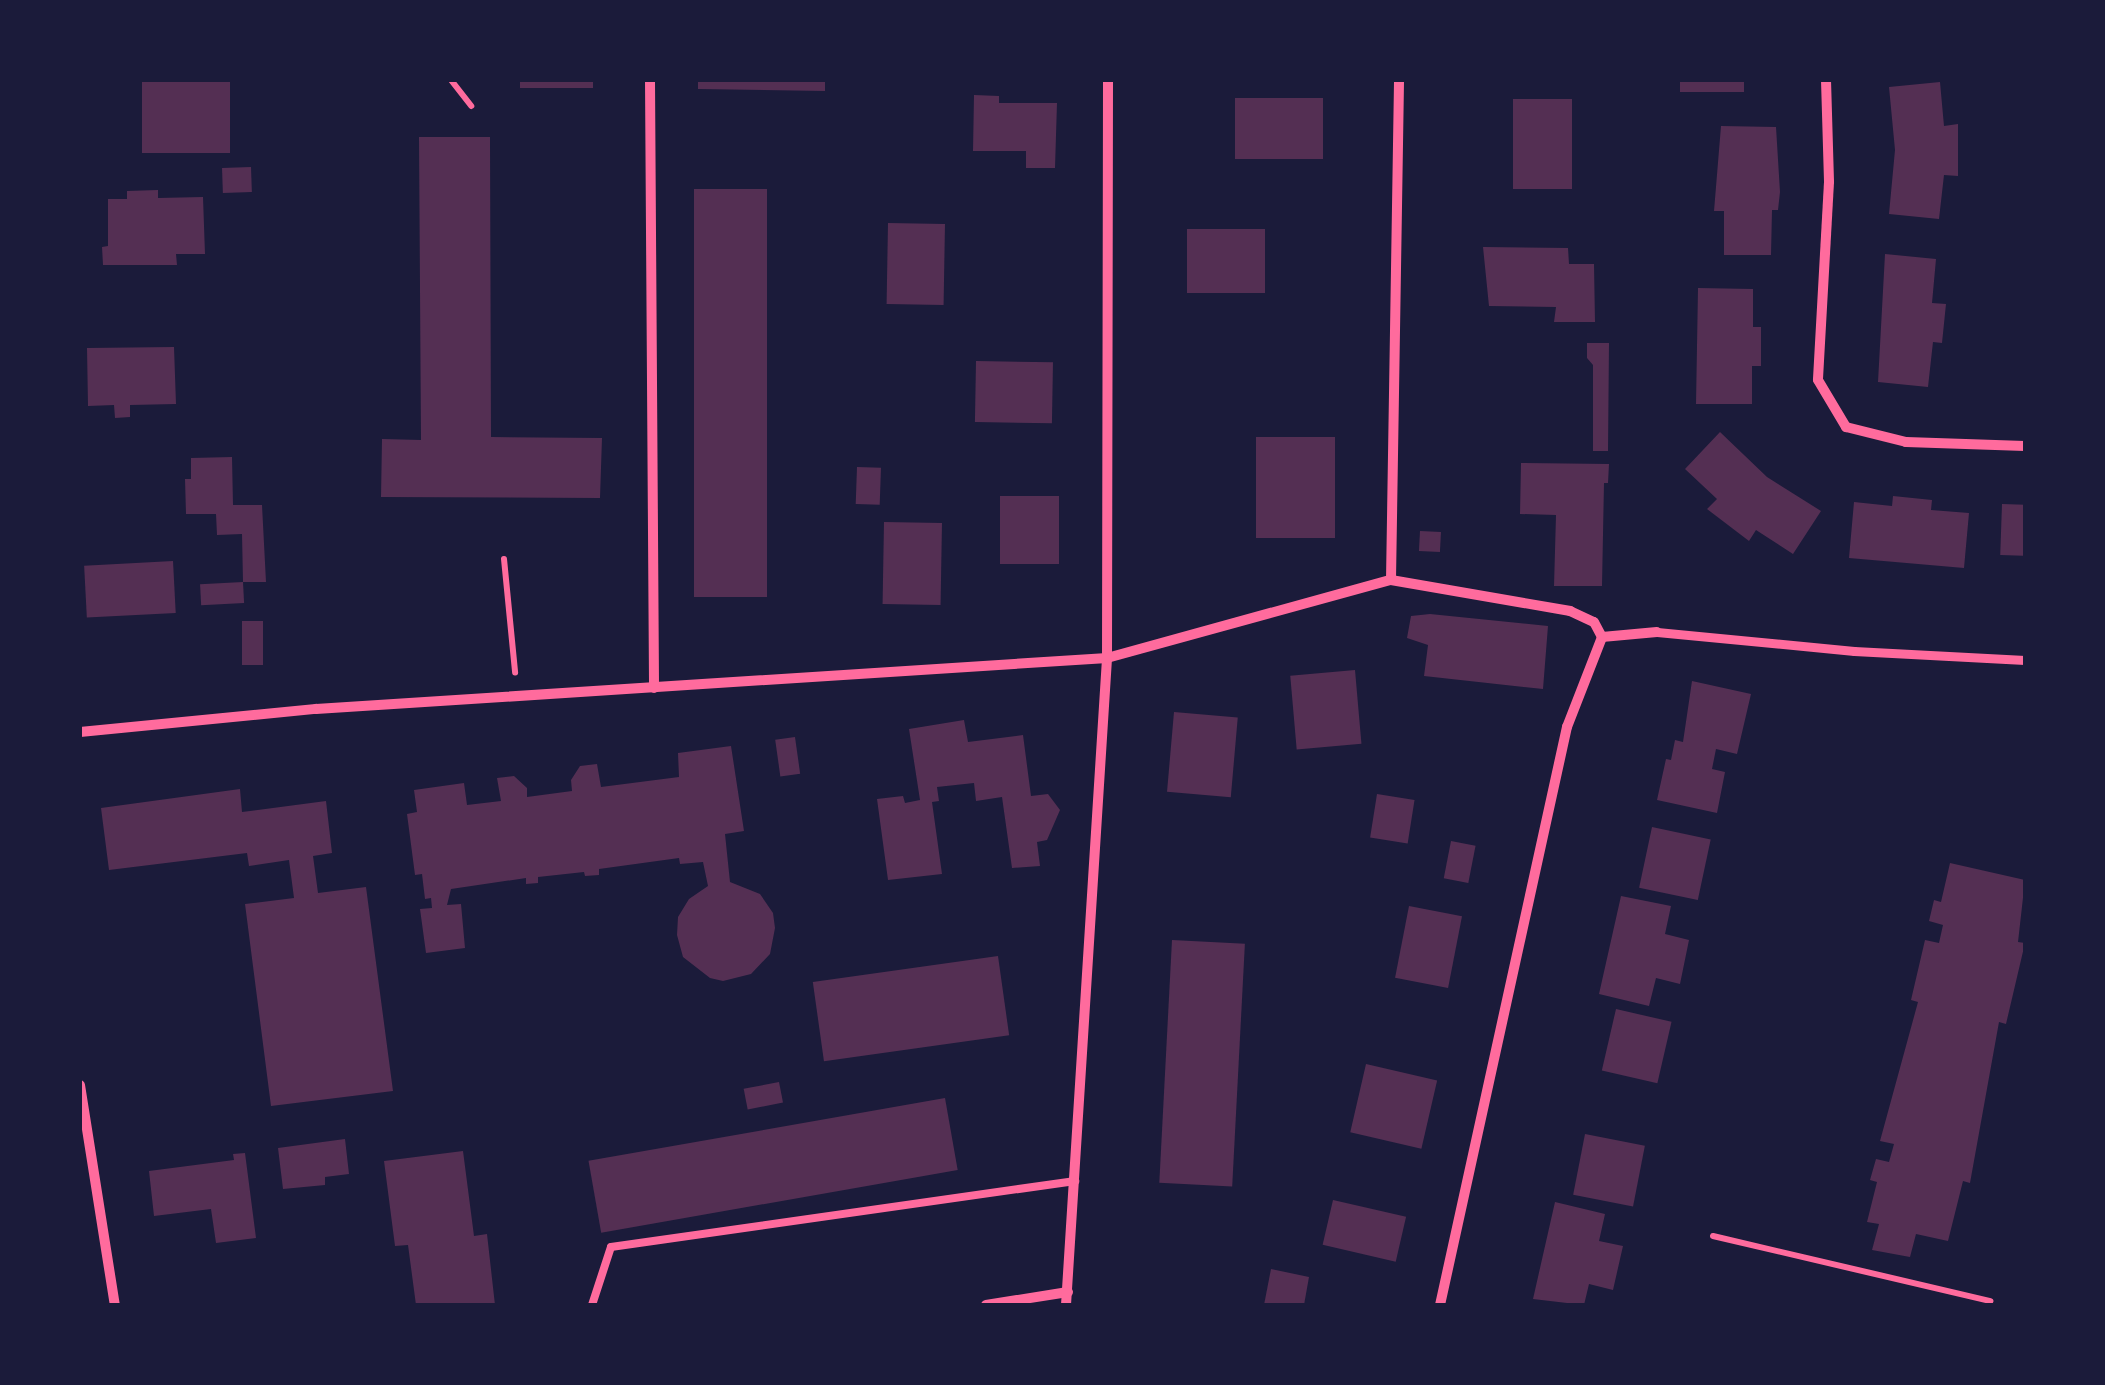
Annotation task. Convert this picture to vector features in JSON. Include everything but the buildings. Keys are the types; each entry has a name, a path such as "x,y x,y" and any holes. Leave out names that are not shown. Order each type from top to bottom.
{"street":[{"path":"650,80 654,688"},
{"path":"1066,1305 1107,658 1108,80"},
{"path":"1391,580 1399,80"},
{"path":"1826,80 1829,182 1818,380 1846,427 1906,442 2025,446"},
{"path":"80,732 518,696 1107,658 1391,580 1570,611 1594,622 1602,637 1567,727 1440,1305"},
{"path":"1602,637 1657,632 1854,650 2025,660"},
{"path":"80,1084 115,1305"},
{"path":"986,1305 1068,1292"}],"lane":[{"path":"592,1305 611,1247 1075,1181"}],"path":[{"path":"451,80 471,106"},
{"path":"504,558 518,696"},
{"path":"1713,1236 1991,1301"}]}
